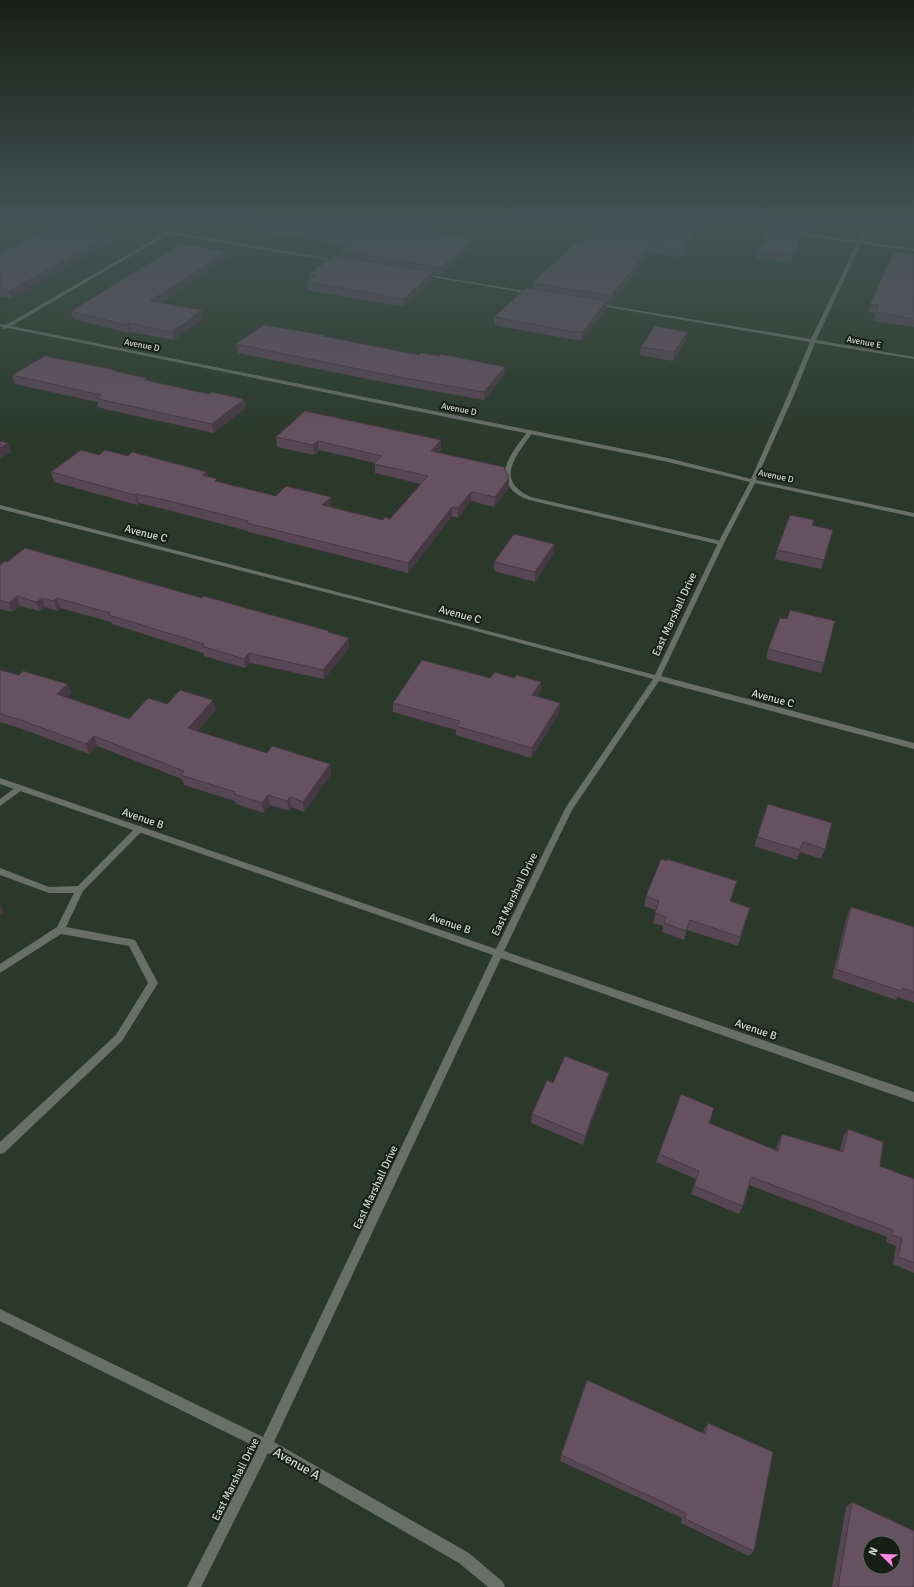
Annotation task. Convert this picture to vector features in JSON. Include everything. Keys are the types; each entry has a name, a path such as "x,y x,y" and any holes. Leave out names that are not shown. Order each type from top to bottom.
{"street":[{"path":"0,330 3,326 58,295"},
{"name":"East Marshall Drive","path":"194,1587 266,1445 499,952 569,809 657,678 721,543 753,481 792,395 813,341 835,295"},
{"name":"Avenue E","path":"589,302 914,358"},
{"name":"Avenue D","path":"3,326 668,460 753,481 914,515"},
{"path":"530,432 508,464 507,479 515,491 529,498 721,543"},
{"name":"Avenue C","path":"0,507 444,621 914,746"},
{"name":"Avenue B","path":"0,781 499,952 914,1097"},
{"path":"0,803 19,788"},
{"path":"0,968 60,930 80,889 139,829"},
{"path":"0,871 49,890 80,889"},
{"path":"0,1149 119,1038 153,984 132,943 60,930"},
{"name":"Avenue A","path":"0,1315 266,1445 464,1558 498,1587"}],"building":[{"path":"97,295 159,295 150,301 202,310 172,332 129,323 127,325 71,311"},
{"path":"381,295 408,295 403,299"},
{"path":"518,295 570,295 607,301 583,332 575,332 494,317"},
{"path":"874,295 914,295 914,319 876,312 879,305 870,304"},
{"path":"264,325 324,335 322,336 419,355 421,353 439,356 441,354 505,367 484,392 388,375 236,344"},
{"path":"655,326 687,332 674,352 641,347"},
{"path":"45,356 115,370 113,371 146,378 144,380 208,394 211,392 244,399 212,424 107,401 96,398 101,395 12,375"},
{"path":"305,411 441,440 431,451 504,467 509,478 495,497 471,492 458,508 452,507 408,563 247,523 248,521 170,501 135,495 51,472 81,450 99,455 105,450 128,456 132,452 207,472 202,475 217,479 215,481 276,496 286,486 331,497 322,505 383,520 385,517 390,519 428,476 374,464 382,456 318,441 313,445 276,437"},
{"path":"0,441 8,443 0,448"},
{"path":"790,515 814,520 812,525 833,530 824,560 777,550"},
{"path":"514,534 554,544 535,572 494,562"},
{"path":"25,548 202,598 203,596 329,631 328,632 349,638 323,670 249,653 244,659 202,646 204,644 109,615 110,613 57,598 54,601 42,598 36,602 17,596 9,603 0,600 0,565 5,561 7,562"},
{"path":"790,610 835,621 824,663 768,649 780,618 787,619"},
{"path":"422,660 490,678 495,672 514,678 517,675 541,682 532,695 560,703 532,748 456,726 460,721 393,703"},
{"path":"0,670 19,675 23,671 68,684 57,694 129,719 148,698 167,704 180,690 213,700 188,728 267,753 272,746 330,764 303,802 290,797 287,801 268,795 262,803 234,794 235,792 181,775 184,771 94,736 86,744 18,719 0,714"},
{"path":"768,804 832,823 825,849 803,842 800,850 757,837"},
{"path":"661,859 667,861 667,859 737,881 730,901 750,908 740,937 690,920 686,931 664,923 666,917 655,913 659,901 646,896"},
{"path":"851,907 914,927 914,992 902,988 901,991 836,969"},
{"path":"565,1056 609,1073 585,1136 532,1114 547,1080 553,1083"},
{"path":"681,1094 714,1108 709,1123 778,1151 782,1134 843,1152 848,1129 883,1142 880,1166 914,1179 914,1263 898,1257 902,1238 892,1235 893,1230 751,1177 743,1206 694,1186 699,1171 659,1154"},
{"path":"587,1380 705,1434 708,1423 773,1452 754,1551 685,1519 686,1513 561,1455"},
{"path":"852,1502 914,1531 914,1587 838,1587"}]}
